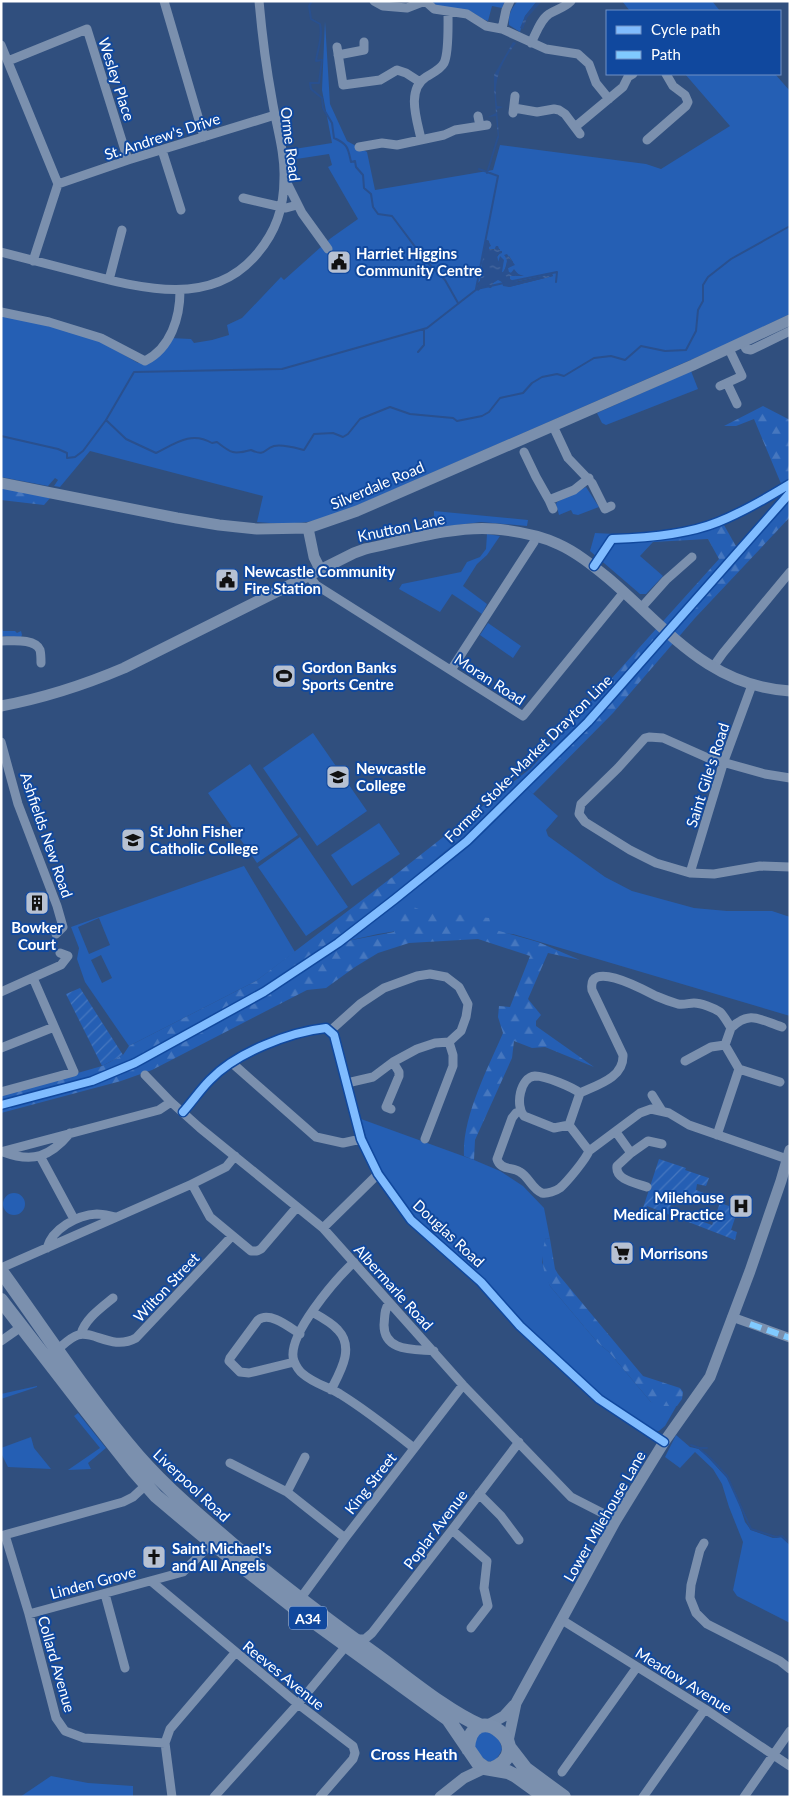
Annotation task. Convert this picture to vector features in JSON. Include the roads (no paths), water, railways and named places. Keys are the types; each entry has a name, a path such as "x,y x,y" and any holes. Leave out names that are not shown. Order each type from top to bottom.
{"highway":[{"name":"A34","path":"1,1269 114,1427 125,1447 153,1482"},
{"name":"Liverpool Road","path":"1,1300 21,1327 153,1482 173,1511 212,1544 350,1643 448,1719 469,1752"},
{"name":"Liverpool Road","path":"153,1482 189,1508 300,1599 350,1643 466,1719 485,1726"},
{"path":"545,1797 516,1776 478,1763 469,1752 469,1737 472,1732 485,1726 499,1730 526,1769 564,1797"},
{"path":"488,1768 503,1762 506,1758 509,1744"}],"main road":[{"name":"Silverdale Road","path":"1,483 219,525 256,529 308,528 357,511 729,349 744,346 790,320"},
{"path":"308,528 314,557 320,569"},
{"name":"Knutton Lane","path":"1,706 50,695 98,679 143,660 320,569 364,549 477,528 496,529 536,536 558,544 579,556 624,592 697,657 734,679 752,685 790,690"},
{"name":"Lower Milehouse Lane","path":"485,1726 504,1716 516,1703 616,1520 664,1442 710,1376 781,1181 788,1154"},
{"name":"Lower Milehouse Lane","path":"509,1744 516,1703"},
{"path":"464,1778 469,1752"},
{"path":"440,1797 464,1778 488,1768"}],"street":[{"path":"164,1 204,137"},
{"name":"Orme Road","path":"1,252 140,287 180,291 198,288 229,277 254,258 271,235 282,206 284,177 262,38 259,1"},
{"path":"374,1 383,6 407,8 425,1 434,10 467,14 486,26 502,29 546,49 571,52 584,58 589,64 596,83 609,99"},
{"path":"502,29 510,1"},
{"path":"528,41 545,18 565,7 571,1"},
{"path":"421,139 415,105 416,88 420,82 443,65 446,58 448,13"},
{"name":"Wesley Place","path":"8,61 87,29 128,160"},
{"path":"364,42 364,50 338,51 340,85 380,80 396,68 406,72 420,82"},
{"path":"1,45 58,184 33,261"},
{"path":"516,96 513,111 537,112 559,110 565,114 578,130 623,87 631,75"},
{"path":"648,135 686,106 688,102 685,95 674,86 667,75"},
{"name":"St. Andrew's Drive","path":"58,184 128,160 274,115"},
{"path":"359,148 370,148 382,143 397,145 484,125 478,116"},
{"path":"162,150 181,210"},
{"path":"284,177 298,205 328,249"},
{"path":"243,198 286,208 298,205"},
{"path":"110,280 122,230"},
{"path":"1,312 49,322 101,338 143,361 151,358 170,338 177,322 180,291"},
{"name":"Silverdale Road","path":"744,346 751,350 790,331"},
{"path":"729,349 742,376 724,384 737,404"},
{"path":"553,426 568,458 589,478 596,488 605,509 611,506"},
{"path":"524,452 553,509"},
{"path":"549,500 574,490 589,478"},
{"path":"451,670 534,542 536,536"},
{"path":"642,608 666,580 692,557"},
{"path":"713,667 790,572"},
{"name":"Moran Road","path":"309,576 316,585 522,716 624,592"},
{"path":"1,641 30,642 44,650 41,663"},
{"name":"Saint Gile's Road","path":"690,874 724,761 752,685"},
{"path":"790,778 764,774 724,761 708,758 663,738 650,737 645,738 579,808 579,814 585,822 607,837 656,863 690,874 714,874 760,866 790,867"},
{"name":"Ashfields New Road","path":"1,742 18,804 59,913 63,927 56,934"},
{"path":"1,992 63,963 68,956 60,953"},
{"path":"182,1112 211,1079 249,1052 305,1032 326,1028 330,1031 360,1004 384,988 417,976 430,974 446,977 459,987 468,1004 461,1032 449,1042 435,1043 417,1049 393,1062 373,1077 347,1083"},
{"path":"569,1125 580,1093 613,1077 623,1063 623,1055 592,990 593,983 598,977 609,976 679,1004 701,1004 720,1012 731,1028"},
{"path":"1,1092 74,1072 33,978"},
{"path":"780,1082 739,1069 725,1045 731,1028 741,1020 749,1017 760,1025 782,1027"},
{"path":"1,1048 54,1027"},
{"name":"Douglas Road","path":"330,1031 334,1035 361,1139 378,1174 411,1220 481,1282 520,1326 600,1399 664,1442"},
{"path":"425,1139 453,1066 453,1054 449,1042"},
{"path":"685,1061 710,1047 725,1045"},
{"path":"391,1109 386,1106 400,1076 393,1062"},
{"path":"232,1063 316,1137 343,1143 361,1139"},
{"path":"717,1135 739,1069"},
{"name":"Albermarle Road","path":"145,1075 182,1112 323,1228 389,1303 434,1350 463,1385 570,1497 616,1520"},
{"path":"569,1125 554,1128 524,1116 520,1111 520,1096 528,1079 534,1076 543,1077 575,1089 580,1093"},
{"path":"652,1095 662,1112"},
{"path":"2,1152 159,1110 171,1102"},
{"path":"520,1111 516,1112 512,1118 497,1159 501,1166 518,1171 527,1178 535,1189 546,1194 559,1189 576,1168 586,1160 589,1151 640,1113 651,1109 668,1113 689,1125 717,1135 788,1154"},
{"path":"569,1125 589,1151"},
{"path":"616,1132 630,1153"},
{"path":"2,1152 20,1158 40,1156 58,1147 70,1133"},
{"path":"647,1187 619,1177 616,1171 617,1166 630,1153 648,1141 662,1144"},
{"path":"40,1156 74,1219"},
{"path":"1,1269 192,1184 226,1167 235,1156"},
{"path":"323,1228 378,1174"},
{"path":"192,1184 207,1213 251,1251 259,1251 297,1207"},
{"path":"47,1248 50,1238 74,1219 96,1214 116,1217"},
{"name":"Wilton Street","path":"81,1334 116,1343 128,1342 136,1338 232,1236"},
{"path":"354,1262 334,1282 312,1312 300,1334 293,1353 294,1362 303,1374 369,1413 414,1448"},
{"path":"58,1349 72,1338 81,1334 90,1319 113,1298"},
{"path":"389,1303 385,1309 384,1331 392,1344 400,1348 434,1350"},
{"path":"312,1312 339,1331 344,1342 345,1362 331,1390"},
{"path":"294,1362 243,1373 229,1361 261,1317 271,1318 300,1334"},
{"path":"732,1318 790,1338"},
{"path":"1,1341 21,1327"},
{"name":"King Street","path":"300,1599 344,1538 463,1385"},
{"name":"Poplar Avenue","path":"350,1643 365,1639 372,1633 518,1442"},
{"path":"287,1492 305,1457"},
{"path":"230,1463 287,1492 344,1538"},
{"path":"3,1536 123,1502 153,1482"},
{"path":"479,1494 501,1516 519,1540"},
{"path":"452,1530 487,1562 484,1588 488,1606 471,1628"},
{"name":"Collard Avenue","path":"3,1536 29,1614 56,1718 65,1730 84,1738 165,1743"},
{"path":"704,1543 700,1550 691,1585 690,1598 696,1612 706,1624 788,1665"},
{"name":"Linden Grove","path":"29,1614 182,1572 212,1544"},
{"name":"Reeves Avenue","path":"151,1581 235,1653 352,1746 355,1753 353,1759 320,1797"},
{"path":"104,1594 125,1668"},
{"name":"Meadow Avenue","path":"562,1620 705,1709 790,1766"},
{"path":"214,1797 350,1643"},
{"path":"172,1797 165,1743 170,1728 235,1653"},
{"path":"562,1772 638,1667"},
{"path":"643,1797 705,1709"},
{"path":"744,1797 790,1731"}],"water":[{"path":"537,1 542,1 527,18 523,29 520,28 525,16"},
{"path":"513,42 516,43 502,65 497,80 497,106 503,107 497,109 498,138 496,116 488,117 496,113 494,75"},
{"path":"488,240 491,246 489,249 494,250 498,246 500,251 502,251 502,253 497,255 498,262 500,256 504,260 502,272 507,264 507,259 504,255 507,254 515,265 508,268 509,272 511,273 514,269 518,274 524,276 510,276 510,280 518,282 552,274 553,276 509,287 503,286 502,282 498,280 493,283 491,288 485,286 478,291 476,289 480,281 485,241"}],"waterway":[{"path":"312,1 309,6 311,19 320,24 321,29 316,61 322,60 319,83 310,83 311,89 322,98 323,108 332,123 334,138 347,147 351,162 355,161 356,167 363,175 364,188 371,194 373,207 378,214 392,216 425,260 445,280 458,303"},
{"path":"487,173 498,137"},
{"path":"476,289 498,176 479,169"},
{"path":"1,436 58,449 67,453 67,458 75,457 83,451 106,420 126,439 156,453 177,442 190,438 197,438 212,443 217,442 226,449 236,453 251,450 262,453 274,446 289,446 304,450 314,434 333,433 343,437 348,434 360,419 390,407 410,414 453,418 457,421 482,416 489,412 500,398 523,393 532,383 542,377 557,374 564,376 594,358 611,356 625,360 641,346 665,351 686,350 696,331 698,310 703,301 703,285 708,277 731,259 790,226"},
{"path":"513,281 557,272 556,282"},
{"path":"481,288 504,283"},
{"path":"106,420 134,372 282,369 427,328 477,289"},
{"path":"418,352 424,345 424,329"},
{"path":"691,1445 699,1448 727,1476 751,1529 776,1537 782,1536 790,1544"},
{"path":"700,1448 707,1448"}],"place":[{"name":"Harriet Higgins Community Centre","path":"339,262"},
{"name":"Newcastle Community Fire Station","path":"227,580"},
{"name":"Gordon Banks Sports Centre","path":"284,676"},
{"name":"Newcastle College","path":"338,777"},
{"name":"St John Fisher Catholic College","path":"133,840"},
{"name":"Bowker Court","path":"37,903"},
{"name":"Milehouse Medical Practice","path":"741,1206"},
{"name":"Morrisons","path":"622,1253"},
{"name":"Saint Michael's and All Angels","path":"154,1557"}],"district":[{"name":"Cross Heath","path":"414,1753"}]}
